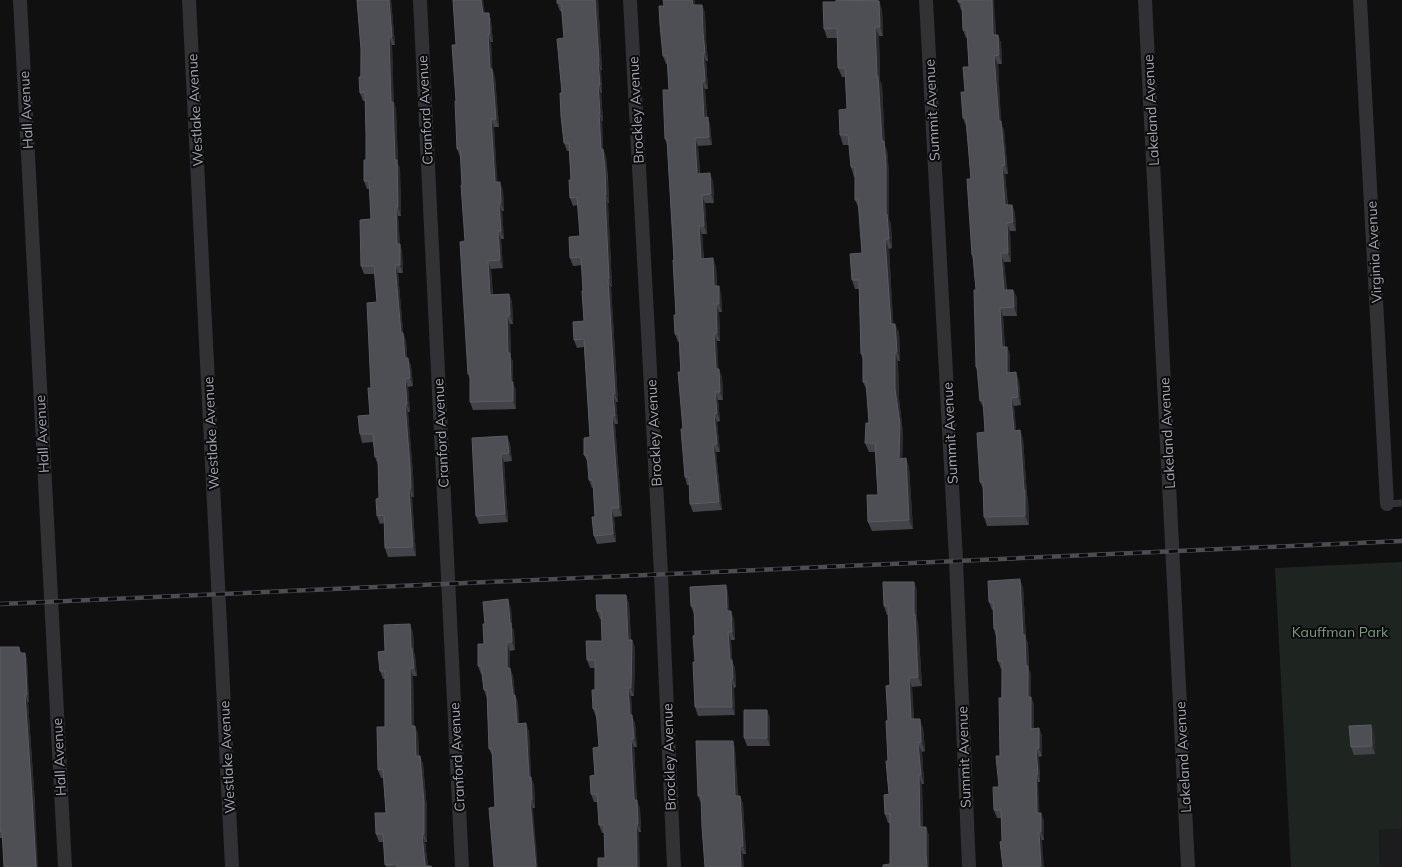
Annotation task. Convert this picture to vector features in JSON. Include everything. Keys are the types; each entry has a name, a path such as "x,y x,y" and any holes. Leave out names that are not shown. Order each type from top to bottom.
{"street":[{"name":"Hall Avenue","path":"20,0 65,867"},
{"name":"Westlake Avenue","path":"189,0 232,867"},
{"name":"Cranford Avenue","path":"420,0 462,867"},
{"name":"Brockley Avenue","path":"630,0 662,582 674,867"},
{"name":"Summit Avenue","path":"926,0 956,560 969,867"},
{"name":"Lakeland Avenue","path":"1145,0 1188,867"},
{"name":"Virginia Avenue","path":"1360,0 1387,504"}],"lane":[{"path":"1387,504 1402,503"}],"shaded area":[{"path":"1402,829 1402,867 1380,867 1379,830"}],"green space":[{"name":"Kauffman Park","path":"1402,562 1402,829 1379,830 1380,867 1291,867 1275,568"}],"building":[{"path":"357,0 389,0 392,37 389,37 391,102 393,102 395,160 397,160 397,244 400,244 400,265 395,265 401,333 403,333 405,358 408,358 410,378 405,379 407,404 405,404 410,466 411,488 409,489 413,547 385,548 384,515 377,516 376,499 379,498 378,456 375,457 373,434 360,434 358,416 370,415 368,388 371,388 367,303 377,302 374,266 361,266 360,220 371,219 369,181 364,181 364,160 366,160 365,92 360,93 359,77 361,77 361,49"},
{"path":"453,0 481,0 483,13 489,13 490,34 488,34 490,69 492,69 496,119 491,119 495,182 500,182 501,203 499,203 501,231 498,231 500,260 488,261 490,295 509,294 510,315 507,316 508,353 510,353 513,401 470,402 470,374 468,374 460,242 465,241 460,148 457,149 456,101 452,45 456,45"},
{"path":"557,0 595,0 600,85 598,85 599,113 601,149 603,149 605,169 608,279 615,394 613,394 615,416 612,416 619,508 611,508 613,534 594,536 592,517 595,517 593,480 589,480 587,455 584,455 584,438 590,437 584,339 574,340 573,322 584,321 581,257 570,258 569,237 580,236 577,197 570,198 569,180 571,180 569,143 564,143 561,116 560,93 562,93 557,39 564,38 561,3 557,3"},
{"path":"663,0 692,0 693,5 702,5 705,81 702,81 704,118 708,117 709,137 695,138 697,174 710,173 711,194 702,195 704,226 699,226 701,259 713,258 714,286 719,286 719,304 716,304 717,333 714,333 716,369 719,369 720,392 715,392 717,413 714,414 717,444 713,444 719,502 690,504 689,477 685,477 678,372 681,372 679,334 675,334 674,315 676,315 674,260 667,139 665,139 663,90 669,90 667,56 663,56 660,25 659,6 664,6"},
{"path":"836,0 879,1 880,27 875,27 882,141 884,141 886,164 886,214 889,239 885,239 891,324 895,324 897,352 895,352 895,389 900,424 899,459 906,458 909,520 868,522 867,495 878,495 875,443 865,443 866,423 869,423 866,382 863,382 863,354 861,354 859,280 852,280 850,254 862,253 858,200 855,200 855,167 851,167 848,135 840,135 839,110 847,109 845,68 838,68 837,28 824,29 823,2 836,2"},
{"path":"958,0 992,0 993,35 998,35 999,55 994,56 999,121 1001,121 1005,165 1002,166 1005,205 1012,205 1013,222 1007,223 1008,253 1001,253 1004,290 1013,290 1014,307 1000,308 1002,347 1007,347 1007,373 1016,372 1018,397 1011,398 1014,431 1020,430 1025,490 1025,516 984,517 983,482 980,482 977,433 985,432 983,400 980,401 976,367 974,290 976,290 967,179 971,179 966,118 963,118 961,92 965,92 963,67 969,67 967,30 963,30 962,2 958,2"},
{"path":"507,436 509,453 501,454 505,514 476,516 472,438"},
{"path":"1020,579 1023,635 1025,635 1026,666 1028,666 1028,697 1031,697 1031,729 1039,728 1039,748 1036,749 1038,774 1036,774 1037,813 1041,813 1041,832 1039,832 1041,867 1003,867 1000,842 1002,841 1001,810 994,810 993,787 999,787 996,756 1000,756 999,698 1002,698 1002,661 998,661 996,629 994,629 993,602 989,602 988,581"},
{"path":"883,582 914,582 914,614 918,677 909,678 911,719 920,719 921,742 918,743 921,775 919,775 920,827 926,827 927,867 883,867 883,865 890,864 890,814 885,814 884,795 889,794 886,761 888,761 886,721 888,720 886,686 890,685 888,606 884,606"},
{"path":"726,585 727,611 731,611 732,632 728,632 730,660 732,660 732,707 695,707 693,662 695,662 693,636 695,635 694,606 691,606 690,587"},
{"path":"596,595 626,595 628,640 632,640 631,688 628,688 634,739 631,739 634,800 637,800 637,867 598,867 598,858 605,858 604,825 599,825 597,794 591,794 590,776 595,775 593,748 599,747 596,709 593,709 592,690 595,690 595,660 587,660 586,641 602,641 601,611 597,611"},
{"path":"508,599 512,642 507,642 507,668 510,668 513,695 515,695 517,724 526,723 529,777 531,777 532,800 530,800 536,867 494,867 489,808 495,807 492,748 489,749 487,690 484,690 481,666 478,666 478,644 484,644 483,624 485,624 483,602"},
{"path":"410,624 414,668 410,668 411,726 415,726 416,756 420,756 424,802 424,834 422,834 425,866 432,867 397,867 397,864 385,865 383,834 376,834 375,813 386,813 383,769 378,770 377,727 385,727 385,671 380,671 378,652 385,651 384,625"},
{"path":"0,647 19,647 20,653 25,653 27,695 25,695 36,867 4,867 2,831 0,831"},
{"path":"744,710 767,710 767,738 744,738"},
{"path":"1371,725 1372,746 1351,747 1349,726"},
{"path":"696,741 733,741 735,796 740,796 743,846 740,846 741,867 705,867 701,795 698,796"}],"railway":[{"path":"0,604 1402,541"}]}
